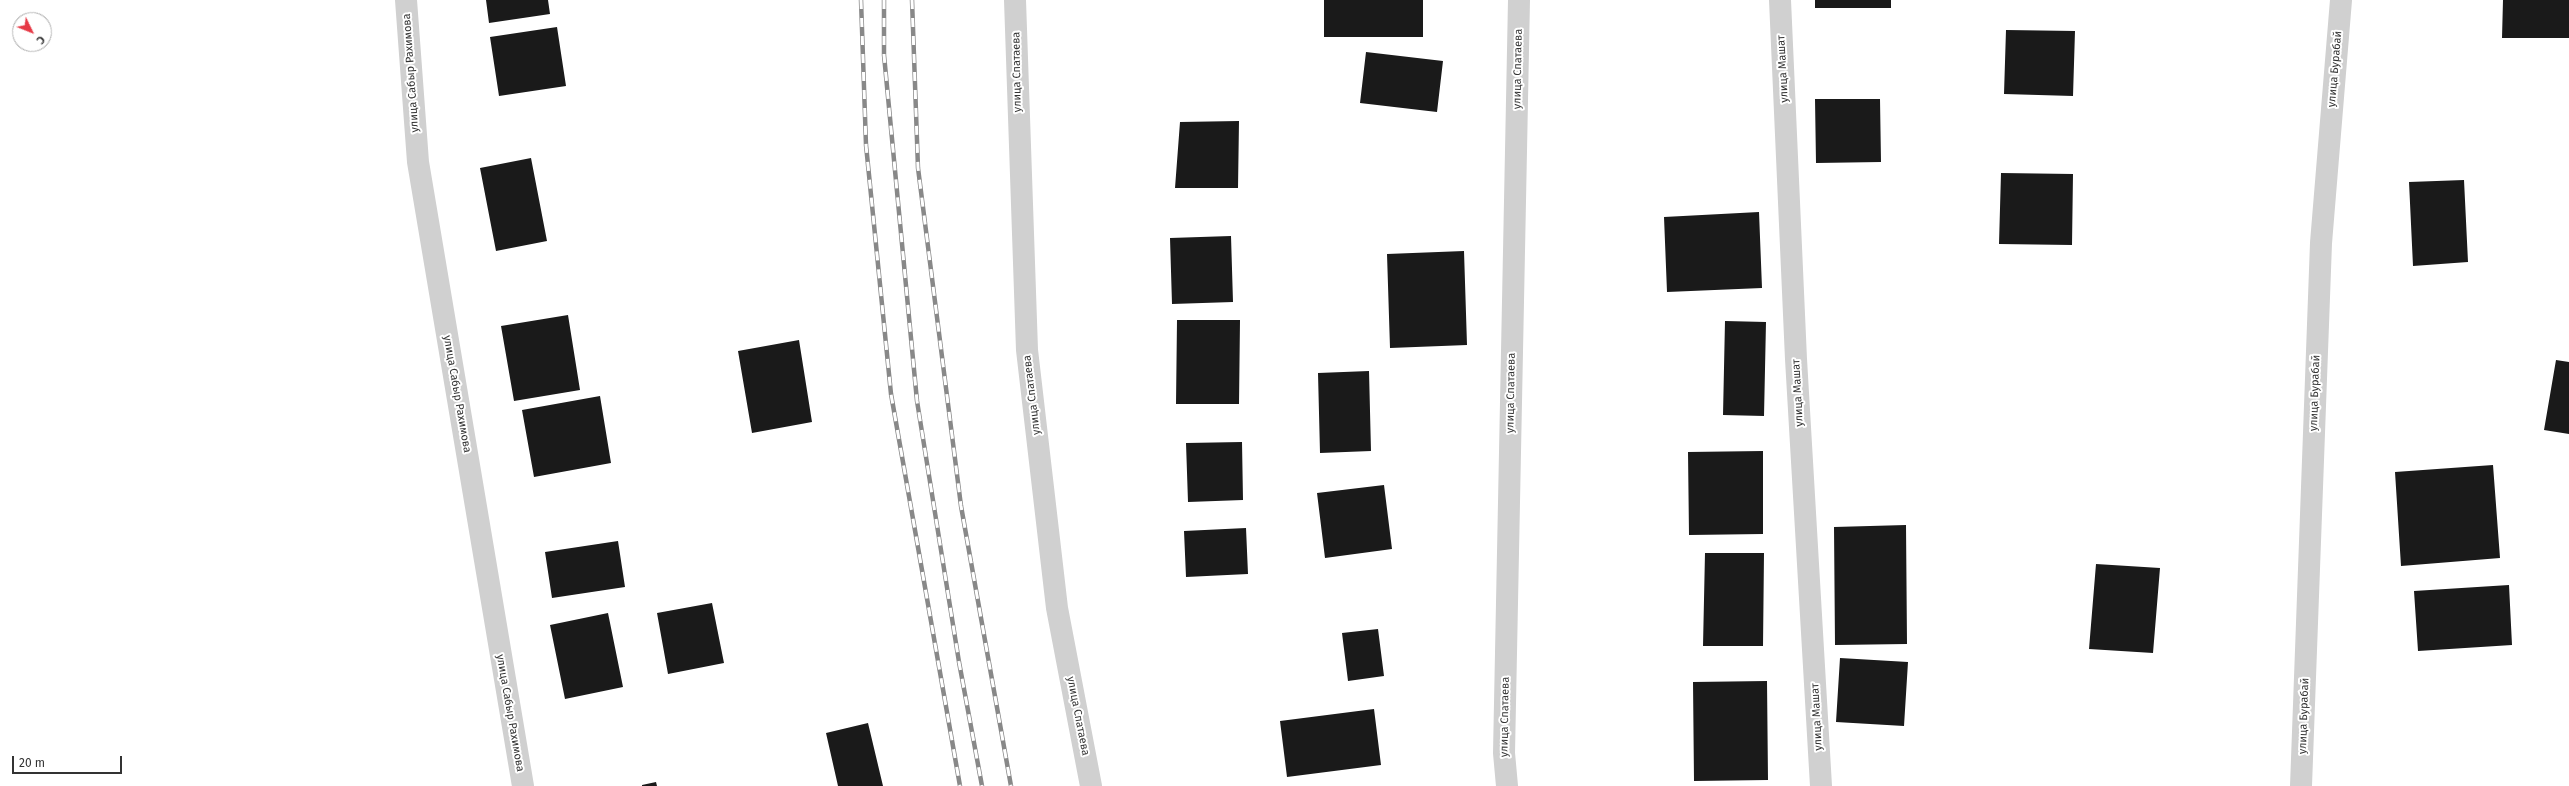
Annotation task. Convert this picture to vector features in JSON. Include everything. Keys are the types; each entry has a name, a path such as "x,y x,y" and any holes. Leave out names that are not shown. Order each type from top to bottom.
{"street":[{"name":"улица Сабыр Рахимова","path":"406,0 418,162 523,786"},
{"name":"улица Спатаева","path":"1015,0 1027,350 1057,608 1091,786"},
{"name":"улица Спатаева","path":"1507,786 1504,753 1519,0"},
{"name":"улица Машат","path":"1780,0 1796,359 1821,786"},
{"name":"улица Бурабай","path":"2301,786 2321,242 2341,0"}],"building":[{"path":"486,0 548,0 550,14 489,23"},
{"path":"1324,0 1423,0 1423,37 1324,37"},
{"path":"1815,0 1891,0 1891,8 1815,8"},
{"path":"2503,0 2569,0 2569,38 2502,38"},
{"path":"557,27 566,86 499,96 490,37"},
{"path":"2006,30 2075,31 2073,96 2004,94"},
{"path":"1366,52 1443,61 1437,112 1360,103"},
{"path":"1815,99 1880,99 1881,162 1816,163"},
{"path":"1239,121 1238,188 1175,188 1180,122"},
{"path":"531,158 547,241 496,251 480,168"},
{"path":"2001,173 2073,174 2072,245 1999,244"},
{"path":"2464,180 2468,262 2413,266 2409,182"},
{"path":"1759,212 1762,288 1667,292 1664,217"},
{"path":"1231,236 1233,302 1172,304 1170,238"},
{"path":"1464,251 1467,345 1390,348 1387,254"},
{"path":"568,315 580,390 514,401 501,326"},
{"path":"1177,320 1240,320 1239,404 1176,404"},
{"path":"1725,321 1766,322 1764,416 1723,415"},
{"path":"799,340 812,422 752,433 738,351"},
{"path":"2556,360 2569,362 2569,434 2544,430"},
{"path":"1369,371 1371,451 1320,453 1318,373"},
{"path":"600,396 611,463 534,477 522,410"},
{"path":"1242,442 1243,500 1188,502 1186,443"},
{"path":"1763,451 1763,534 1689,535 1688,452"},
{"path":"2493,465 2500,558 2401,566 2395,472"},
{"path":"1384,485 1392,549 1325,558 1317,493"},
{"path":"1906,525 1907,644 1835,645 1834,527"},
{"path":"1246,528 1248,574 1186,577 1184,531"},
{"path":"618,541 625,587 552,598 545,552"},
{"path":"1705,553 1764,553 1763,646 1703,646"},
{"path":"2096,564 2160,568 2153,653 2089,649"},
{"path":"2509,585 2512,645 2418,651 2414,591"},
{"path":"712,603 724,663 668,674 657,613"},
{"path":"608,613 623,687 565,699 550,625"},
{"path":"1378,629 1384,676 1348,681 1342,633"},
{"path":"1840,658 1908,662 1904,726 1836,722"},
{"path":"1767,681 1768,780 1694,781 1693,682"},
{"path":"1374,709 1381,765 1287,777 1280,721"},
{"path":"868,723 883,786 838,786 826,733"},
{"path":"656,782 657,786 642,786 642,785"}],"railway":[{"path":"861,0 866,145 891,394 960,786"},
{"path":"884,0 884,55 917,401 959,662 982,786"},
{"path":"912,0 918,168 961,506 1011,786"}]}
